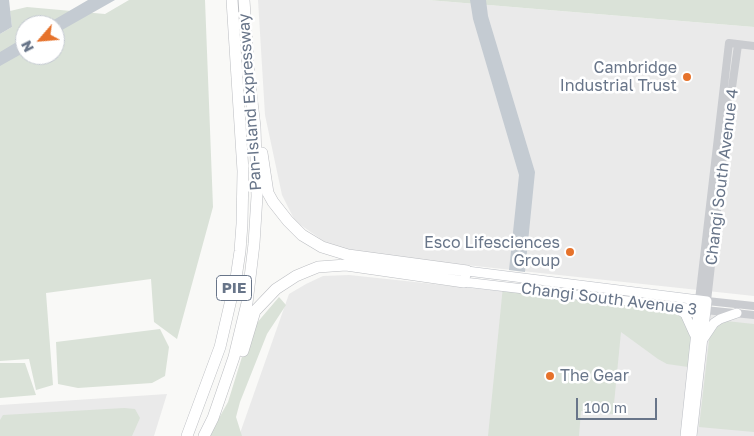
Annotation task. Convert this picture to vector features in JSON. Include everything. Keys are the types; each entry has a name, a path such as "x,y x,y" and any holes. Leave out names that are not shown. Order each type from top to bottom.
{"highway":[{"path":"227,0 234,106 243,171"},
{"name":"PIE","path":"232,0 243,171"},
{"name":"Pan-Island Expressway","path":"204,436 213,418 234,357 247,303 254,244 256,196 255,128 249,77 244,0"},
{"path":"255,128 260,139 268,193 279,211 302,235 322,247 348,255 466,276"},
{"name":"Pan-Island Expressway","path":"187,436 220,347 236,278 242,224 243,171"},
{"path":"213,418 226,402 255,311 276,289 296,276 318,268 346,265 466,276"}],"main road":[{"name":"Changi South Avenue 3","path":"466,276 702,305"},
{"name":"Changi South Avenue 3","path":"466,276 670,306 702,305"},
{"path":"692,436 702,305"},
{"path":"670,306 679,309 685,314 699,338"},
{"path":"685,436 699,338 720,319 737,313"}],"street":[{"name":"Changi South Avenue 4","path":"729,44 738,44 726,130 702,305 729,44"},
{"path":"738,44 754,46"},
{"name":"Changi South Avenue 3","path":"702,305 754,306"},
{"name":"Changi South Avenue 3","path":"702,305 754,315"}],"shaded area":[{"path":"0,0 9,0 12,27 0,34"},
{"path":"88,0 115,0 65,28 65,15 62,15"},
{"path":"129,0 205,0 213,207 177,339 154,322 151,279 46,293 53,385 36,390 29,359 0,361 0,34 12,27 10,11 27,7 105,14"},
{"path":"258,0 428,0 754,27 754,296 345,252 325,242 295,221 282,195 265,115"},
{"path":"428,0 754,0 754,27"},
{"path":"470,0 486,0 488,16 535,172 525,272 509,270 519,175 473,19"},
{"path":"15,43 15,58 0,66 0,52"},
{"path":"349,275 754,318 754,436 239,436 289,294 323,276"},
{"path":"503,286 679,309 695,337 688,367 667,364 621,332 613,414 581,411 579,436 488,436"},
{"path":"279,297 286,305 267,334 240,402 236,417 242,436 209,436 228,402 250,331"},
{"path":"726,321 754,324 754,432 699,427 710,332"},
{"path":"160,329 169,347 165,376 152,383 78,388 58,384 56,342"},
{"path":"0,363 25,363 36,395 0,398"},
{"path":"167,394 154,436 0,436 0,405"},
{"path":"135,409 140,418 132,436 0,436 0,420 3,415"}],"place":[{"name":"Cambridge Industrial Trust","path":"687,77"},
{"name":"Esco Lifesciences Group","path":"570,252"},
{"name":"The Gear","path":"550,376"}]}
